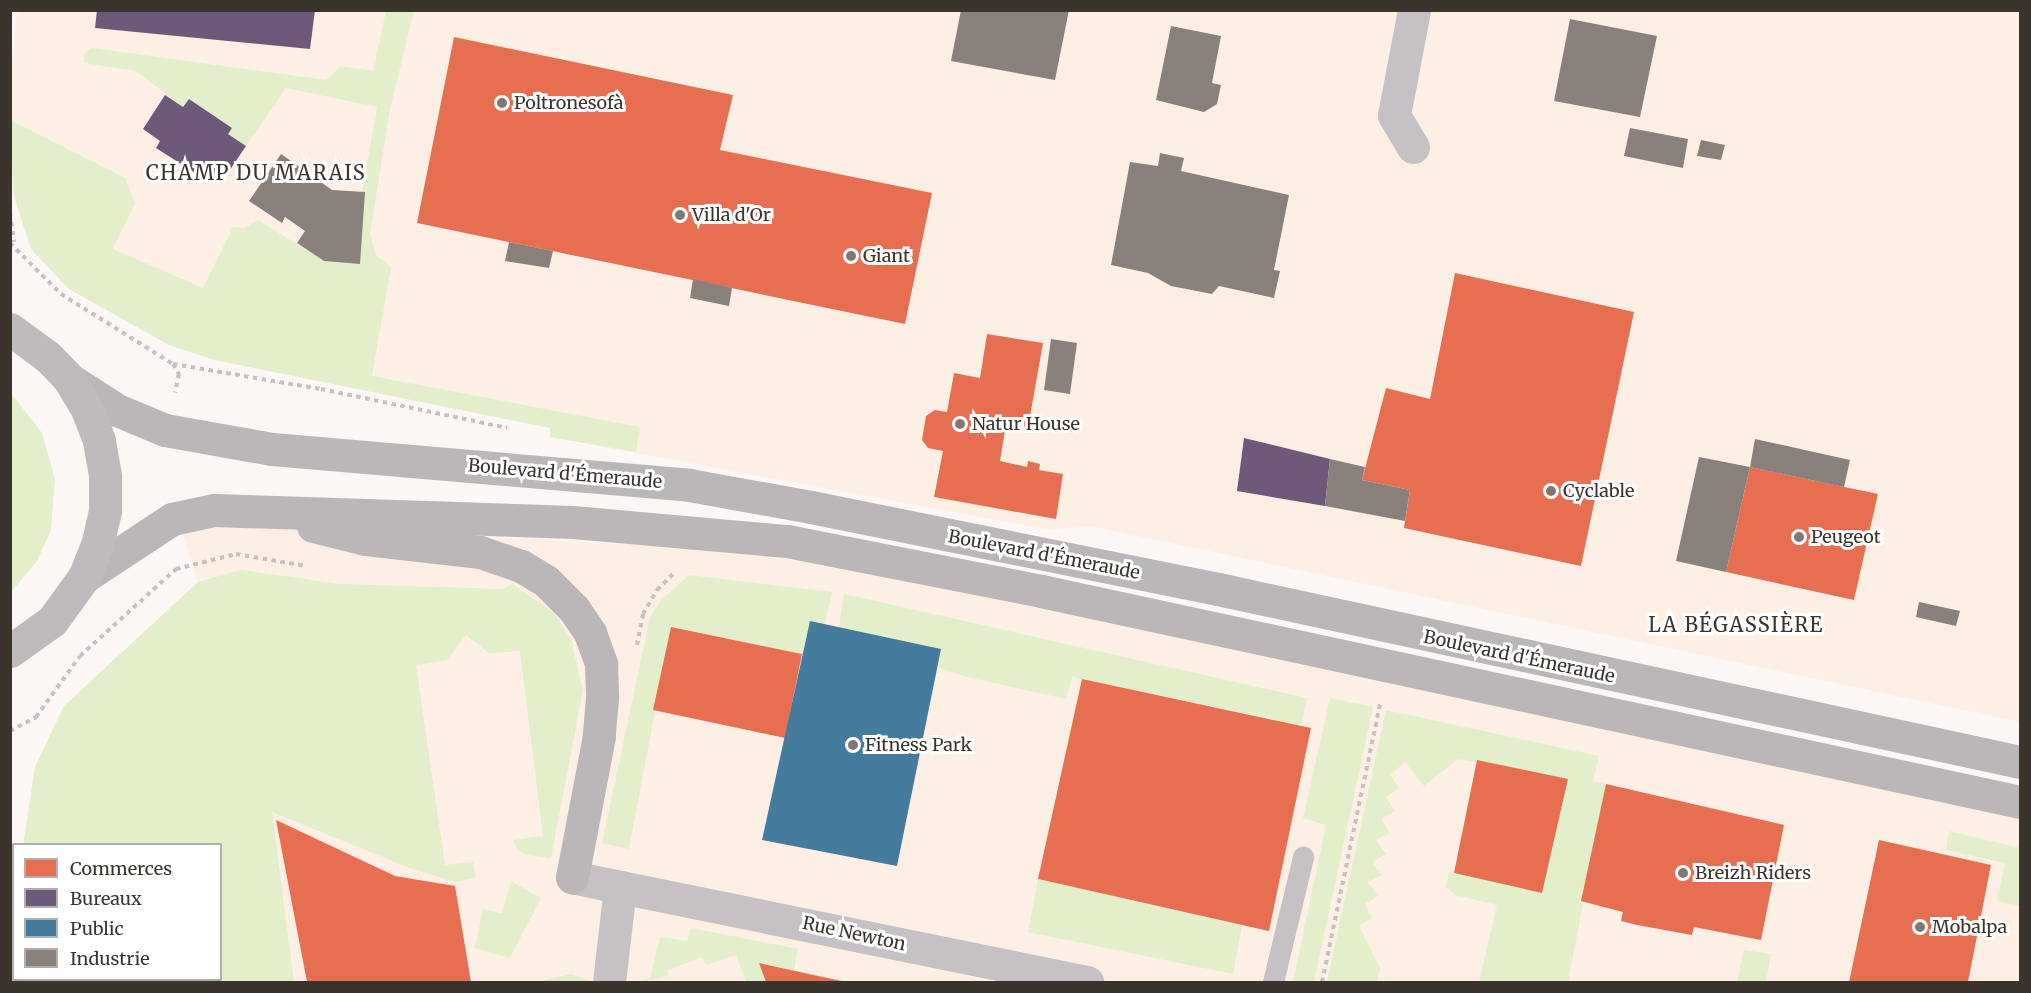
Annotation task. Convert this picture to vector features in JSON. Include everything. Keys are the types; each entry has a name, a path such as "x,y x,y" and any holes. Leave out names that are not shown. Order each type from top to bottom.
{"main road":[{"path":"10,329 48,357 69,379 87,409 99,441 105,476 105,511 98,545 84,577 52,621 21,645 10,671"},
{"name":"Boulevard d'Émeraude","path":"69,379 117,410 165,430 272,449 689,486 800,505 1218,590 2020,762"},
{"path":"239,509 366,539 480,552 521,566 546,581 574,609 590,633 601,664 599,736 572,877"},
{"name":"Boulevard d'Émeraude","path":"84,577 172,519 188,514 239,509 573,522 787,541 1041,591 2020,802"}],"street":[{"path":"1413,147 1394,115 1414,10"},
{"name":"Rue Newton","path":"572,877 1087,982"},
{"path":"609,982 620,887"}],"lane":[{"path":"1272,982 1303,857"}],"path":[{"path":"10,213 14,243"},
{"path":"10,731 36,717 54,687 80,656 176,568 236,554 316,568"},
{"path":"601,664 628,656 637,645 643,614 657,590 680,567 669,566"},
{"path":"1370,701 1390,705"},
{"path":"1322,982 1380,704"}],"shaded area":[{"path":"17,11 2020,11 2020,722 1090,526 1050,530 550,437 550,428 215,360 169,345 69,289 31,249 14,196 10,146 10,84"},
{"path":"210,526 698,547 839,566 1082,613 2020,813 2020,982 24,982 222,981 222,843 24,843 35,767 64,706 198,582 182,532"}],"green space":[{"path":"386,11 414,11 390,109 370,234 376,255 391,267 372,376 640,427 636,452 550,437 550,428 215,360 169,345 69,289 31,249 14,196 10,120 125,178 135,203 113,249 203,288 233,227 244,228 258,220 324,261 359,264 362,192 377,107 286,88 246,146 228,134 232,128 189,99 183,107 136,71 84,63 84,54 92,48 326,80 341,66 373,71"},
{"path":"11,393 42,433 55,479 51,530 37,561 11,592"},
{"path":"241,570 340,584 502,589 512,584 554,613 571,640 583,690 551,858 527,855 517,849 513,840 543,836 520,651 489,653 466,635 447,660 416,665 445,865 473,862 476,877 455,882 407,867 272,812 294,982 24,982 222,981 222,843 24,843 35,767 64,706 198,582"},
{"path":"689,575 832,592 825,624 810,621 802,654 671,627 629,849 602,843 650,617 661,600"},
{"path":"844,594 1307,698 1301,725 1072,677 1066,699 967,677 939,668 941,649 839,627"},
{"path":"1330,698 1373,707 1314,982 1293,982 1326,825 1303,818"},
{"path":"1386,710 1599,756 1593,781 1606,784 1568,982 1479,982 1497,905 1455,895 1446,887 1449,872 1542,893 1568,779 1458,759 1424,786 1405,762 1390,775 1399,788 1386,797 1395,811 1381,819 1390,833 1376,840 1386,854 1372,862 1381,875 1368,882 1378,896 1365,904 1372,918 1359,926 1380,968 1377,982 1327,982"},
{"path":"1949,831 2020,848 2020,906 1997,901 2005,863 1946,850"},
{"path":"1038,879 1242,925 1233,974 1028,932"},
{"path":"511,881 541,898 510,958 475,948 483,909 502,914"},
{"path":"691,928 798,949 794,970 759,963 766,982 746,982 736,955 706,965 702,957 668,970 668,976 639,982 650,978 660,937 687,941"},
{"path":"1744,950 1771,954 1766,982 1737,982"},
{"path":"571,974 593,982 537,982"}],"building: Commerces":[{"path":"454,37 733,95 720,150 932,193 905,324 417,223"},
{"path":"1455,273 1634,312 1581,566 1404,528 1410,490 1362,480 1386,388 1430,399"},
{"path":"987,334 1043,343 1028,428 1006,425 1000,461 1027,467 1028,461 1040,464 1039,470 1063,474 1056,519 934,497 943,451 928,448 922,440 926,416 935,410 947,412 954,373 980,378"},
{"path":"1750,467 1878,494 1854,600 1726,572"},
{"path":"671,627 802,654 785,738 653,710"},
{"path":"1082,679 1311,728 1269,931 1038,879"},
{"path":"1477,760 1568,779 1542,893 1454,873"},
{"path":"1606,784 1784,825 1761,940 1694,927 1692,935 1637,925 1621,921 1623,912 1581,901"},
{"path":"276,820 395,876 455,886 471,982 307,982"},
{"name":"Mobalpa","path":"1879,840 1991,865 1968,982 1849,982"},
{"path":"759,963 846,982 766,982"}],"building: Bureaux":[{"path":"97,10 315,10 310,49 95,28"},
{"path":"165,95 183,107 189,99 232,128 228,134 246,146 221,183 203,171 200,176 156,148 160,141 143,129"},
{"path":"1244,438 1330,459 1325,506 1237,491"}],"building: Public":[{"path":"810,621 941,649 897,866 762,840"}],"building: Industrie":[{"path":"961,10 1069,10 1055,80 951,61"},
{"path":"1570,19 1657,36 1640,117 1554,101"},
{"path":"1171,26 1221,36 1212,83 1221,85 1217,104 1204,112 1156,100"},
{"path":"1630,128 1688,139 1683,168 1624,156"},
{"path":"1701,140 1725,145 1721,160 1697,156"},
{"path":"1160,153 1184,158 1181,171 1289,195 1274,270 1280,271 1274,298 1219,286 1212,294 1171,286 1148,273 1111,265 1130,162 1158,166"},
{"path":"281,154 332,190 365,192 360,264 324,261 297,243 305,231 285,217 282,223 249,201"},
{"path":"509,242 553,251 549,268 505,261"},
{"path":"693,279 732,288 729,306 690,298"},
{"path":"1051,339 1077,343 1070,394 1044,390"},
{"path":"1755,439 1850,460 1844,487 1750,467"},
{"path":"1699,457 1750,467 1726,572 1676,561"},
{"path":"1330,459 1365,467 1362,480 1410,490 1405,521 1325,506"},
{"path":"1919,602 1960,611 1956,626 1916,617"}],"place":[{"name":"Poltronesofà","path":"502,103"},
{"name":"Villa d'Or","path":"680,215"},
{"name":"Giant","path":"851,256"},
{"name":"Natur House","path":"960,424"},
{"name":"Cyclable","path":"1551,491"},
{"name":"Peugeot","path":"1799,537"},
{"name":"Fitness Park","path":"853,745"},
{"name":"Breizh Riders","path":"1683,873"},
{"name":"Mobalpa","path":"1920,927"}],"district":[{"name":"CHAMP DU MARAIS","path":"256,172"},
{"name":"LA BÉGASSIÈRE","path":"1736,624"}]}
